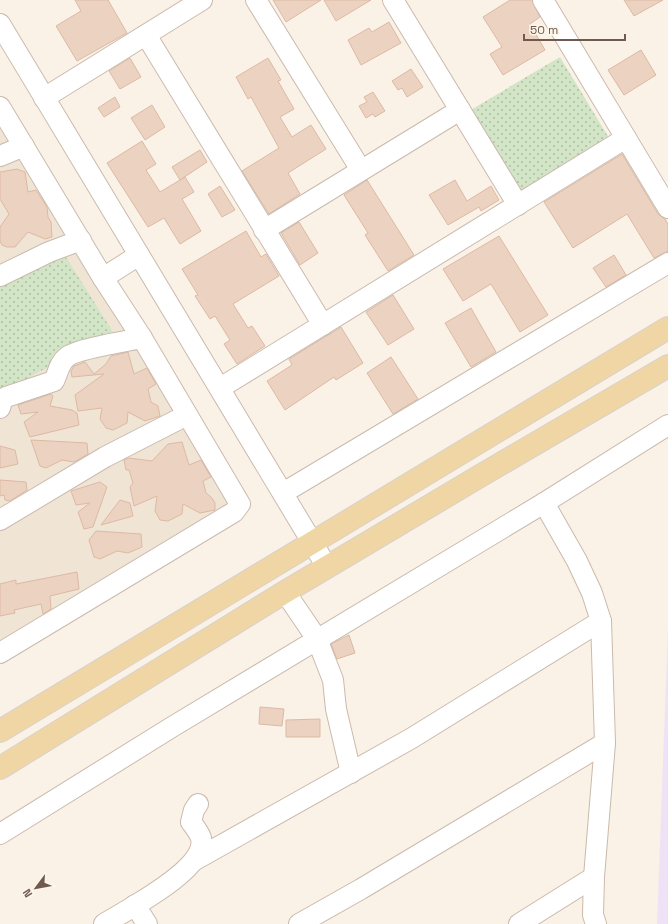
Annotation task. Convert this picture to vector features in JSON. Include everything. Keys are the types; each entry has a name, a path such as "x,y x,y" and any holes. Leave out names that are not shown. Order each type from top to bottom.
{"main road":[{"path":"0,731 668,328"},
{"path":"0,768 327,567 668,366"}],"street":[{"path":"44,98 202,0"},
{"path":"256,0 361,170"},
{"path":"393,0 518,205"},
{"path":"543,0 668,208"},
{"path":"0,24 327,567"},
{"path":"146,35 322,325"},
{"path":"0,107 103,278 142,338 240,504 238,508 0,653"},
{"path":"264,230 460,110"},
{"path":"220,388 626,138"},
{"path":"0,156 24,146"},
{"path":"0,276 49,252 80,240"},
{"path":"103,278 139,255"},
{"path":"283,493 668,263"},
{"path":"0,408 2,401 6,397 54,381 61,364 68,356 142,338"},
{"path":"0,520 105,457 187,415"},
{"path":"0,834 317,639 544,503 668,425"},
{"path":"544,503 577,561 592,593 601,622 605,743 594,877 593,915 596,924"},
{"path":"286,592 317,639 333,680 336,709 351,773"},
{"path":"104,924 160,891 195,860 412,738 601,622"},
{"path":"299,924 605,743"},
{"path":"195,860 200,849 201,838 191,822 194,810 198,804"},
{"path":"519,924 594,877"},
{"path":"135,905 147,924"}],"shaded area":[{"path":"0,112 242,505 0,646"},
{"path":"668,627 668,924 657,924"}],"green space":[{"path":"560,57 609,138 520,194 469,111"},
{"path":"64,254 113,332 0,393 0,287"}],"building":[{"path":"75,0 108,0 127,33 77,61 56,26 81,11"},
{"path":"273,0 321,0 286,22"},
{"path":"324,0 371,0 336,21"},
{"path":"510,0 532,0 540,17 530,24 545,50 503,75 490,54 502,47 483,17"},
{"path":"624,0 663,0 634,16"},
{"path":"389,22 401,43 361,65 348,40 369,28 372,32"},
{"path":"641,50 656,75 624,95 608,70"},
{"path":"130,58 141,77 120,89 109,71"},
{"path":"268,58 281,80 278,81 294,109 280,117 292,137 311,125 326,149 288,173 300,194 269,214 242,171 279,148 251,97 248,99 236,77"},
{"path":"411,69 423,87 407,97 402,88 398,90 392,81"},
{"path":"373,92 385,111 375,117 373,114 366,118 359,106 367,102 364,97"},
{"path":"115,97 120,107 104,117 98,108"},
{"path":"152,105 165,127 145,140 131,118"},
{"path":"142,141 156,164 146,170 160,192 185,177 194,192 182,199 201,231 180,244 164,218 148,227 107,163"},
{"path":"200,150 207,162 180,180 172,167"},
{"path":"622,154 658,214 665,219 668,224 668,251 654,258 627,214 573,248 544,202"},
{"path":"17,169 25,172 28,192 36,190 47,207 48,217 51,222 52,237 45,239 28,232 15,247 7,247 2,245 0,241 0,227 9,214 0,199 0,172"},
{"path":"367,180 414,255 388,271 365,235 368,233 344,195"},
{"path":"455,180 467,201 491,186 499,200 481,211 479,207 448,225 429,195"},
{"path":"220,186 235,210 222,217 208,194"},
{"path":"299,222 318,253 300,265 281,233"},
{"path":"246,231 261,257 266,254 279,276 233,304 248,328 252,326 265,346 237,364 224,344 230,340 215,316 210,319 195,296 198,295 182,269"},
{"path":"499,236 548,315 520,332 491,284 463,301 443,269"},
{"path":"614,255 626,275 606,287 593,268"},
{"path":"393,295 414,329 388,345 366,312"},
{"path":"471,308 496,352 471,367 445,323"},
{"path":"341,327 363,363 336,380 334,377 285,410 267,381 292,365 289,359"},
{"path":"128,352 134,374 147,368 156,384 148,389 151,402 158,406 160,416 145,421 128,412 127,423 113,430 106,428 100,419 102,408 78,411 75,395 104,374 72,377 71,371 74,366 85,362 94,374 106,364 111,356"},
{"path":"391,357 418,399 393,414 367,373"},
{"path":"51,394 53,396 50,406 72,410 77,413 79,425 30,437 24,422 38,412 21,414 18,405"},
{"path":"31,440 87,443 88,454 74,462 62,460 46,468 40,466"},
{"path":"182,442 189,465 201,460 211,477 203,481 206,493 215,503 215,510 200,513 183,504 182,514 168,521 160,520 155,511 157,496 134,506 130,487 133,483 129,470 126,470 124,460 129,458 152,461 168,444"},
{"path":"0,446 15,450 18,464 0,468"},
{"path":"0,480 26,482 27,490 10,501 5,500 4,495 0,496"},
{"path":"100,482 107,487 93,527 84,529 78,512 90,503 76,505 71,491"},
{"path":"120,500 130,503 133,516 101,525"},
{"path":"96,531 141,534 142,547 128,553 117,551 100,559 94,557 89,540"},
{"path":"77,572 79,589 50,596 51,609 43,614 41,604 14,610 15,613 0,616 0,584 16,580 16,584"},
{"path":"349,635 355,653 337,659 331,644"},
{"path":"260,707 284,709 282,726 259,724"},
{"path":"320,719 320,737 286,737 286,720"}]}
